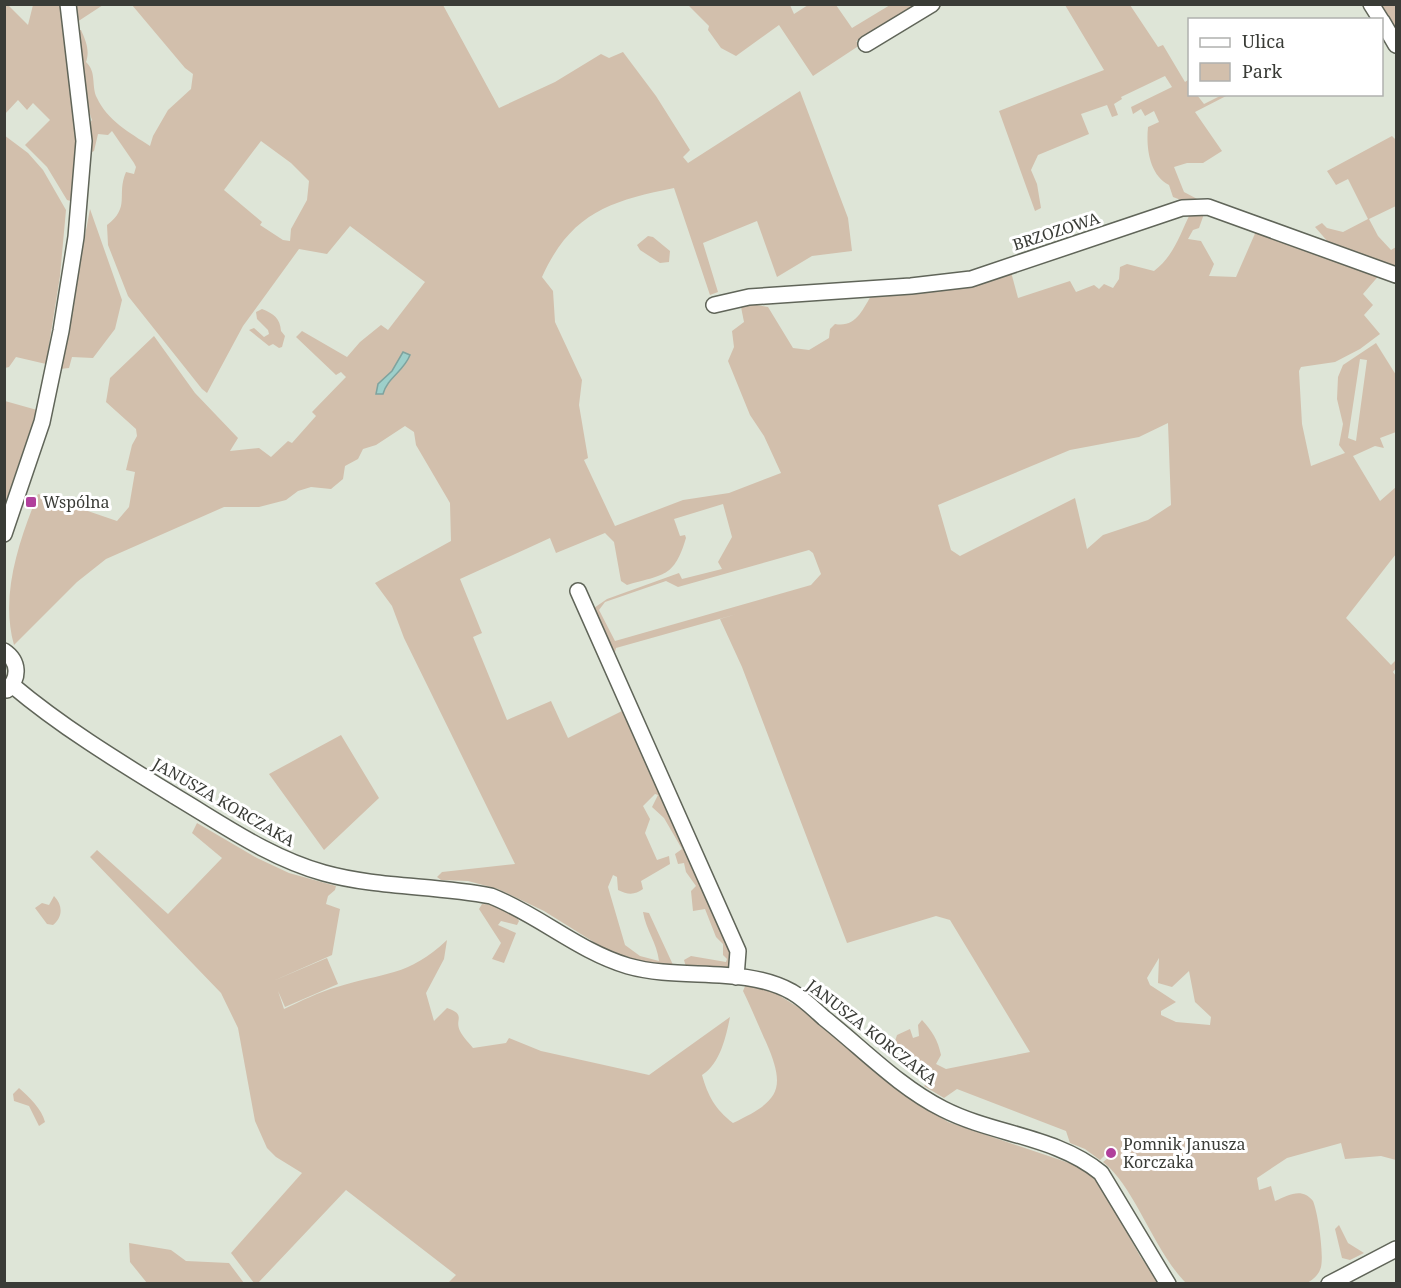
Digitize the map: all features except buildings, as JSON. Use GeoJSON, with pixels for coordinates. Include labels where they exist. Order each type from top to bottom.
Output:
{"type":"FeatureCollection","features":[{"type":"Feature","properties":{"kind":"street"},"geometry":{"type":"LineString","coordinates":[[4,534],[8,513],[42,422],[61,331],[76,237],[84,141],[68,4]]}},
{"type":"Feature","properties":{"kind":"street"},"geometry":{"type":"LineString","coordinates":[[866,44],[932,4]]}},
{"type":"Feature","properties":{"kind":"street"},"geometry":{"type":"LineString","coordinates":[[1371,4],[1380,18]]}},
{"type":"Feature","properties":{"kind":"street"},"geometry":{"type":"LineString","coordinates":[[1383,23],[1396,45]]}},
{"type":"Feature","properties":{"kind":"street","name":"BRZOZOWA"},"geometry":{"type":"LineString","coordinates":[[714,304],[749,297],[876,289],[971,279],[1182,208],[1208,207],[1396,275]]}},
{"type":"Feature","properties":{"kind":"street"},"geometry":{"type":"LineString","coordinates":[[578,591],[738,951],[736,977]]}},
{"type":"Feature","properties":{"kind":"street"},"geometry":{"type":"LineString","coordinates":[[4,651],[16,665],[17,675],[8,688]]}},
{"type":"Feature","properties":{"kind":"street","name":"JANUSZA KORCZAKA"},"geometry":{"type":"LineString","coordinates":[[8,688],[214,820],[282,858],[318,871],[361,881],[465,891],[491,896],[520,909],[592,952],[652,972],[736,977],[778,985],[794,993],[893,1074],[941,1108],[967,1120],[1056,1147],[1088,1162],[1101,1173],[1168,1284]]}},
{"type":"Feature","properties":{"kind":"street"},"geometry":{"type":"LineString","coordinates":[[1329,1284],[1396,1249]]}},
{"type":"Feature","properties":{"kind":"green space"},"geometry":{"type":"Polygon","coordinates":[[[74,4],[103,5],[77,22],[74,4]]]}},
{"type":"Feature","properties":{"kind":"green space"},"geometry":{"type":"Polygon","coordinates":[[[5,5],[8,5],[28,25],[33,5],[63,5],[75,128],[74,202],[67,200],[47,167],[25,145],[50,120],[33,103],[27,110],[18,100],[5,114],[5,5]]]}},
{"type":"Feature","properties":{"kind":"green space"},"geometry":{"type":"Polygon","coordinates":[[[132,5],[443,5],[499,108],[555,82],[601,54],[609,58],[623,52],[656,96],[690,150],[683,157],[688,163],[800,91],[848,218],[852,251],[812,256],[777,277],[757,221],[703,243],[718,292],[710,295],[674,188],[630,198],[595,213],[566,238],[553,255],[542,277],[553,291],[555,322],[582,380],[579,405],[588,458],[584,460],[615,526],[683,500],[729,493],[781,473],[764,436],[750,415],[728,361],[734,347],[732,331],[744,322],[741,307],[746,303],[768,307],[793,348],[809,350],[829,338],[830,329],[835,324],[854,320],[872,294],[1011,272],[1018,298],[1070,281],[1076,292],[1094,285],[1099,289],[1104,284],[1113,288],[1119,279],[1120,267],[1127,264],[1154,271],[1161,265],[1176,244],[1191,212],[1204,214],[1199,228],[1193,230],[1188,239],[1201,241],[1214,264],[1209,276],[1236,277],[1257,229],[1381,273],[1363,294],[1373,305],[1364,315],[1380,334],[1360,349],[1335,362],[1301,367],[1299,371],[1302,424],[1311,466],[1345,453],[1339,445],[1343,424],[1337,399],[1338,377],[1343,365],[1376,343],[1396,375],[1396,432],[1380,438],[1384,448],[1375,446],[1353,456],[1380,501],[1396,487],[1396,554],[1346,618],[1391,665],[1396,660],[1396,668],[1393,672],[1396,676],[1396,1160],[1381,1156],[1345,1159],[1341,1143],[1287,1158],[1257,1178],[1259,1190],[1271,1186],[1275,1201],[1300,1193],[1313,1201],[1319,1224],[1322,1253],[1321,1267],[1311,1281],[1305,1284],[1186,1283],[1164,1254],[1125,1187],[1103,1162],[1114,1153],[1110,1150],[1100,1160],[1085,1149],[1070,1143],[1066,1131],[957,1089],[944,1098],[924,1086],[930,1080],[893,1047],[897,1035],[910,1029],[913,1038],[919,1036],[918,1025],[922,1020],[934,1036],[940,1050],[941,1055],[936,1064],[946,1069],[1030,1052],[950,920],[936,916],[847,943],[742,667],[720,619],[737,614],[616,648],[614,656],[594,608],[607,599],[679,573],[682,579],[722,569],[718,562],[732,537],[723,504],[674,519],[680,536],[685,535],[686,538],[682,551],[672,568],[650,579],[627,585],[621,581],[614,542],[605,533],[556,553],[550,538],[460,579],[482,633],[473,637],[507,720],[551,701],[568,738],[628,708],[735,963],[728,970],[686,967],[684,960],[691,956],[726,962],[727,959],[723,955],[723,944],[716,937],[705,909],[693,911],[691,891],[696,886],[686,872],[684,863],[678,864],[675,854],[682,849],[664,818],[652,807],[658,795],[655,794],[643,806],[650,819],[645,833],[657,860],[669,856],[670,864],[641,881],[643,889],[637,892],[628,893],[618,890],[617,877],[613,875],[608,887],[625,945],[640,956],[659,961],[643,912],[649,913],[674,967],[641,963],[613,954],[544,911],[498,889],[468,881],[441,880],[437,877],[442,872],[515,864],[404,638],[392,606],[375,583],[451,541],[450,503],[416,445],[414,432],[405,426],[376,445],[363,449],[358,459],[345,466],[343,479],[331,489],[311,487],[298,491],[286,500],[259,507],[224,507],[106,559],[77,582],[14,645],[10,626],[10,588],[18,549],[38,494],[117,521],[129,507],[135,472],[126,470],[132,445],[137,436],[136,429],[106,402],[110,378],[154,336],[195,393],[238,438],[230,451],[259,448],[271,457],[288,441],[292,443],[316,416],[312,412],[346,377],[341,372],[336,375],[296,337],[302,331],[347,357],[360,342],[381,325],[388,330],[425,282],[350,226],[327,254],[299,249],[243,326],[207,393],[202,389],[128,296],[108,245],[107,225],[119,212],[123,180],[126,172],[134,174],[136,167],[112,131],[108,135],[98,134],[94,151],[88,154],[88,126],[92,120],[86,103],[78,30],[81,30],[86,42],[88,54],[86,62],[92,70],[95,93],[101,106],[120,125],[150,146],[168,110],[191,89],[193,74],[185,68],[132,5]],[[261,141],[224,190],[262,222],[260,225],[283,240],[290,241],[291,229],[307,200],[309,181],[291,163],[261,141]],[[1360,359],[1348,438],[1356,441],[1367,360],[1360,359]],[[1168,423],[1139,437],[1070,450],[938,505],[951,550],[960,556],[1075,498],[1087,549],[1103,535],[1148,520],[1171,505],[1168,423]],[[809,550],[678,587],[666,581],[605,602],[599,610],[615,641],[811,585],[821,574],[813,553],[809,550]],[[1159,958],[1147,978],[1150,985],[1176,1002],[1161,1011],[1161,1015],[1176,1022],[1210,1025],[1211,1017],[1195,1002],[1189,971],[1172,987],[1158,983],[1159,958]]]}},
{"type":"Feature","properties":{"kind":"green space"},"geometry":{"type":"Polygon","coordinates":[[[688,5],[790,5],[794,14],[808,5],[836,5],[852,28],[890,5],[918,5],[870,38],[856,41],[860,45],[813,76],[779,25],[736,56],[721,48],[708,30],[709,26],[688,5]]]}},
{"type":"Feature","properties":{"kind":"green space"},"geometry":{"type":"Polygon","coordinates":[[[1065,5],[1130,5],[1158,47],[1163,45],[1185,82],[1188,80],[1188,96],[1198,96],[1204,104],[1220,96],[1226,96],[1195,112],[1222,151],[1203,163],[1187,163],[1174,167],[1184,192],[1201,201],[1186,202],[1173,197],[1169,185],[1157,175],[1153,168],[1148,152],[1148,127],[1159,122],[1154,111],[1145,116],[1141,109],[1133,114],[1131,107],[1172,87],[1165,76],[1121,97],[1122,99],[1114,104],[1118,115],[1112,117],[1107,105],[1081,114],[1089,134],[1038,155],[1031,170],[1037,184],[1041,208],[1035,211],[999,111],[1104,70],[1065,5]]]}},
{"type":"Feature","properties":{"kind":"green space"},"geometry":{"type":"Polygon","coordinates":[[[1377,5],[1396,5],[1396,37],[1377,5]]]}},
{"type":"Feature","properties":{"kind":"green space"},"geometry":{"type":"Polygon","coordinates":[[[4,135],[28,153],[43,170],[66,210],[60,276],[46,364],[16,357],[9,367],[5,368],[4,135]]]}},
{"type":"Feature","properties":{"kind":"green space"},"geometry":{"type":"Polygon","coordinates":[[[1392,136],[1396,140],[1396,206],[1369,219],[1378,236],[1391,250],[1396,247],[1396,271],[1329,243],[1315,227],[1322,223],[1327,228],[1343,232],[1368,219],[1348,179],[1336,185],[1327,171],[1392,136]]]}},
{"type":"Feature","properties":{"kind":"green space"},"geometry":{"type":"Polygon","coordinates":[[[90,209],[122,300],[115,329],[93,358],[72,357],[69,368],[60,369],[90,209]]]}},
{"type":"Feature","properties":{"kind":"green space"},"geometry":{"type":"Polygon","coordinates":[[[648,236],[653,237],[670,251],[669,262],[660,263],[640,250],[637,245],[648,236]]]}},
{"type":"Feature","properties":{"kind":"green space"},"geometry":{"type":"Polygon","coordinates":[[[262,309],[278,320],[285,336],[282,347],[279,348],[273,344],[269,346],[249,330],[254,328],[264,337],[269,334],[257,319],[256,312],[262,309]]]}},
{"type":"Feature","properties":{"kind":"green space"},"geometry":{"type":"Polygon","coordinates":[[[4,401],[37,410],[5,504],[4,401]]]}},
{"type":"Feature","properties":{"kind":"green space"},"geometry":{"type":"Polygon","coordinates":[[[341,735],[379,798],[324,850],[269,774],[341,735]]]}},
{"type":"Feature","properties":{"kind":"green space"},"geometry":{"type":"Polygon","coordinates":[[[197,823],[257,858],[289,873],[336,886],[328,896],[326,904],[340,909],[332,955],[273,981],[327,958],[338,984],[285,1007],[278,991],[284,1009],[330,989],[407,967],[420,961],[447,940],[444,959],[426,993],[434,1021],[447,1008],[457,1013],[460,1031],[473,1048],[506,1043],[509,1038],[541,1051],[649,1075],[730,1017],[718,1057],[702,1075],[713,1102],[733,1123],[761,1108],[775,1092],[777,1083],[772,1058],[743,991],[746,984],[772,991],[827,1025],[858,1057],[902,1092],[948,1122],[1081,1167],[1100,1184],[1140,1256],[1159,1283],[448,1283],[456,1275],[346,1190],[258,1283],[254,1283],[231,1253],[302,1173],[276,1157],[267,1148],[255,1121],[238,1028],[221,993],[90,857],[97,850],[168,914],[222,858],[192,833],[197,823]]]}},
{"type":"Feature","properties":{"kind":"green space"},"geometry":{"type":"Polygon","coordinates":[[[54,896],[61,911],[53,925],[47,924],[35,908],[42,903],[49,905],[54,896]]]}},
{"type":"Feature","properties":{"kind":"green space"},"geometry":{"type":"Polygon","coordinates":[[[482,904],[503,909],[513,914],[519,921],[517,925],[501,921],[498,925],[516,933],[504,963],[492,959],[501,943],[479,909],[482,904]]]}},
{"type":"Feature","properties":{"kind":"green space"},"geometry":{"type":"Polygon","coordinates":[[[19,1088],[41,1112],[45,1122],[39,1126],[29,1106],[14,1101],[13,1094],[19,1088]]]}},
{"type":"Feature","properties":{"kind":"green space"},"geometry":{"type":"Polygon","coordinates":[[[1339,1225],[1348,1243],[1364,1253],[1350,1260],[1342,1258],[1335,1229],[1339,1225]]]}},
{"type":"Feature","properties":{"kind":"green space"},"geometry":{"type":"Polygon","coordinates":[[[129,1243],[171,1250],[186,1261],[229,1263],[244,1283],[147,1283],[130,1262],[129,1243]]]}},
{"type":"Feature","properties":{"kind":"water"},"geometry":{"type":"Polygon","coordinates":[[[403,352],[410,355],[404,366],[388,383],[383,394],[376,394],[378,384],[392,371],[403,352]]]}},
{"type":"Feature","properties":{"kind":"place","name":"Wspólna"},"geometry":{"type":"Point","coordinates":[31,502]}},
{"type":"Feature","properties":{"kind":"place","name":"Pomnik Janusza Korczaka"},"geometry":{"type":"Point","coordinates":[1111,1153]}}]}
